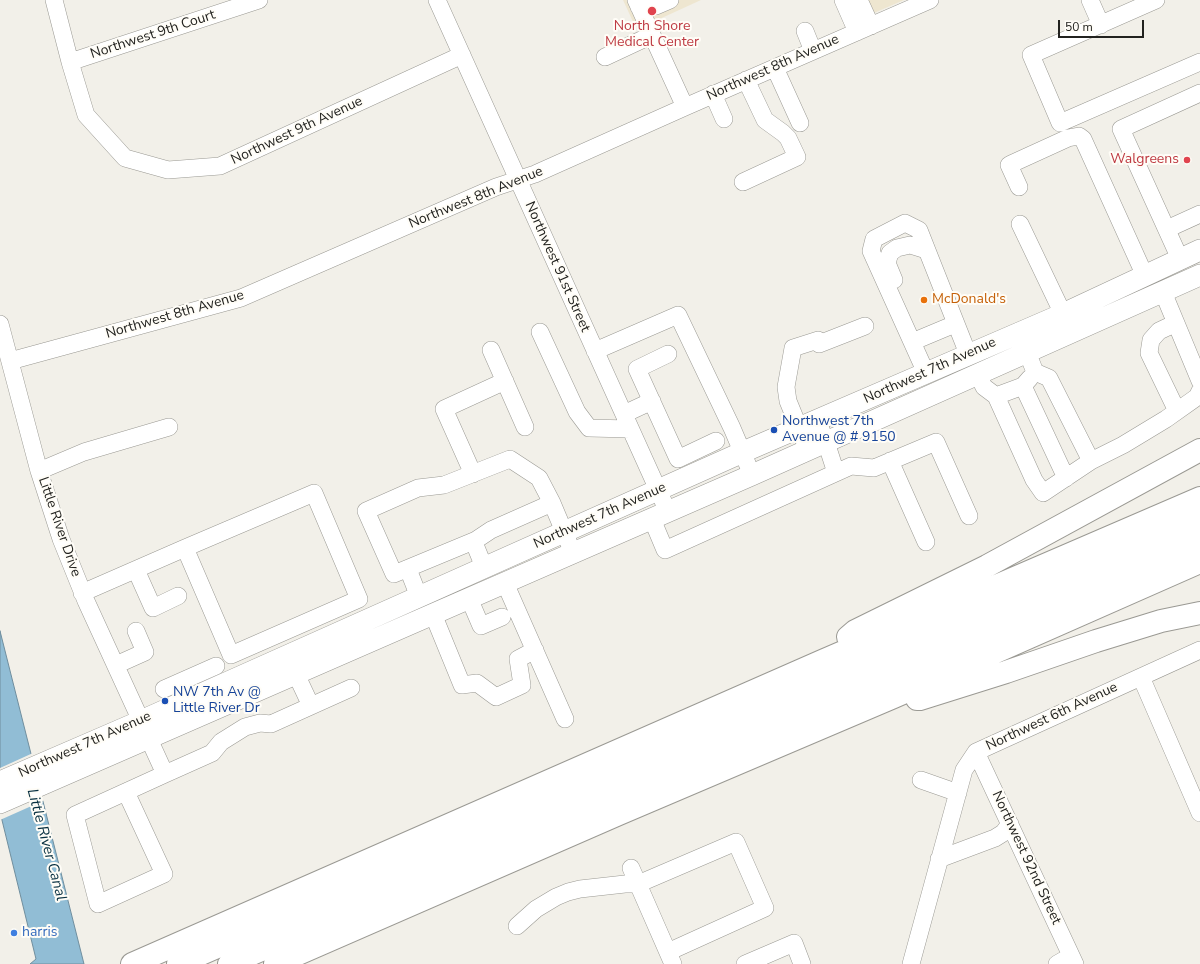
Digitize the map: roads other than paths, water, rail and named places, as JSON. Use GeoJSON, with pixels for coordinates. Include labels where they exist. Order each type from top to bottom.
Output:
{"type":"FeatureCollection","features":[{"type":"Feature","properties":{"kind":"highway"},"geometry":{"type":"LineString","coordinates":[[822,661],[855,631],[987,566],[1200,450]]}},
{"type":"Feature","properties":{"kind":"highway"},"geometry":{"type":"LineString","coordinates":[[132,964],[822,661],[1200,498]]}},
{"type":"Feature","properties":{"kind":"highway"},"geometry":{"type":"LineString","coordinates":[[178,964],[1200,518]]}},
{"type":"Feature","properties":{"kind":"highway"},"geometry":{"type":"LineString","coordinates":[[230,964],[1200,540]]}},
{"type":"Feature","properties":{"kind":"highway"},"geometry":{"type":"LineString","coordinates":[[275,964],[619,814],[894,697],[1200,562]]}},
{"type":"Feature","properties":{"kind":"highway"},"geometry":{"type":"LineString","coordinates":[[894,697],[920,699],[1161,621],[1200,613]]}},
{"type":"Feature","properties":{"kind":"main road","name":"Northwest 7th Avenue"},"geometry":{"type":"LineString","coordinates":[[145,730],[208,676],[319,640],[419,597],[743,452],[1063,314],[1200,250]]}},
{"type":"Feature","properties":{"kind":"main road","name":"Northwest 7th Avenue"},"geometry":{"type":"LineString","coordinates":[[0,803],[40,775],[145,730],[296,674],[752,475],[1200,275]]}},
{"type":"Feature","properties":{"kind":"main road"},"geometry":{"type":"LineString","coordinates":[[1027,352],[1034,333],[1097,305],[1107,293]]}},
{"type":"Feature","properties":{"kind":"main road"},"geometry":{"type":"LineString","coordinates":[[915,403],[924,386],[959,371],[968,354]]}},
{"type":"Feature","properties":{"kind":"main road","name":"Northwest 7th Avenue"},"geometry":{"type":"LineString","coordinates":[[0,782],[40,775]]}},
{"type":"Feature","properties":{"kind":"street"},"geometry":{"type":"LineString","coordinates":[[54,0],[70,62]]}},
{"type":"Feature","properties":{"kind":"street","name":"Northwest 9th Court"},"geometry":{"type":"LineString","coordinates":[[70,62],[259,0]]}},
{"type":"Feature","properties":{"kind":"street","name":"Northwest 91st Street"},"geometry":{"type":"LineString","coordinates":[[437,0],[658,490],[665,550],[836,473]]}},
{"type":"Feature","properties":{"kind":"street"},"geometry":{"type":"LineString","coordinates":[[638,3],[656,6],[670,0]]}},
{"type":"Feature","properties":{"kind":"street"},"geometry":{"type":"LineString","coordinates":[[843,0],[864,29]]}},
{"type":"Feature","properties":{"kind":"street"},"geometry":{"type":"LineString","coordinates":[[859,0],[864,29]]}},
{"type":"Feature","properties":{"kind":"street","name":"Northwest 8th Avenue"},"geometry":{"type":"LineString","coordinates":[[10,361],[241,298],[496,187],[535,174],[713,94],[930,0]]}},
{"type":"Feature","properties":{"kind":"street"},"geometry":{"type":"LineString","coordinates":[[1090,0],[1101,25]]}},
{"type":"Feature","properties":{"kind":"street"},"geometry":{"type":"LineString","coordinates":[[1156,0],[1031,55],[1060,123],[1200,62]]}},
{"type":"Feature","properties":{"kind":"street"},"geometry":{"type":"LineString","coordinates":[[638,3],[685,107]]}},
{"type":"Feature","properties":{"kind":"street"},"geometry":{"type":"LineString","coordinates":[[805,31],[813,51]]}},
{"type":"Feature","properties":{"kind":"street"},"geometry":{"type":"LineString","coordinates":[[605,56],[652,35]]}},
{"type":"Feature","properties":{"kind":"street","name":"Northwest 9th Avenue"},"geometry":{"type":"LineString","coordinates":[[70,62],[86,115],[126,158],[168,170],[220,166],[462,56]]}},
{"type":"Feature","properties":{"kind":"street"},"geometry":{"type":"LineString","coordinates":[[775,68],[800,123]]}},
{"type":"Feature","properties":{"kind":"street"},"geometry":{"type":"LineString","coordinates":[[743,182],[797,157],[788,138],[783,132],[765,120],[746,80]]}},
{"type":"Feature","properties":{"kind":"street"},"geometry":{"type":"LineString","coordinates":[[1180,259],[1121,129],[1200,93]]}},
{"type":"Feature","properties":{"kind":"street"},"geometry":{"type":"LineString","coordinates":[[713,94],[724,119]]}},
{"type":"Feature","properties":{"kind":"street"},"geometry":{"type":"LineString","coordinates":[[1019,187],[1009,165],[1068,138],[1079,136],[1083,139],[1145,276]]}},
{"type":"Feature","properties":{"kind":"street"},"geometry":{"type":"LineString","coordinates":[[1167,229],[1200,214]]}},
{"type":"Feature","properties":{"kind":"street"},"geometry":{"type":"LineString","coordinates":[[926,373],[871,251],[874,239],[905,223],[918,230],[922,248],[968,354]]}},
{"type":"Feature","properties":{"kind":"street"},"geometry":{"type":"LineString","coordinates":[[1020,224],[1063,314]]}},
{"type":"Feature","properties":{"kind":"street"},"geometry":{"type":"LineString","coordinates":[[909,336],[909,313],[887,263],[890,254],[897,248],[910,245],[922,248]]}},
{"type":"Feature","properties":{"kind":"street"},"geometry":{"type":"LineString","coordinates":[[978,375],[984,387],[996,396],[1034,480],[1043,493],[1090,461],[1123,446],[1197,397],[1200,381],[1163,292]]}},
{"type":"Feature","properties":{"kind":"street"},"geometry":{"type":"LineString","coordinates":[[595,351],[678,315],[743,452],[752,475]]}},
{"type":"Feature","properties":{"kind":"street"},"geometry":{"type":"LineString","coordinates":[[1176,323],[1159,331],[1151,340],[1149,353],[1177,411]]}},
{"type":"Feature","properties":{"kind":"street","name":"Little River Drive"},"geometry":{"type":"LineString","coordinates":[[0,324],[39,470],[61,539],[82,593],[165,774]]}},
{"type":"Feature","properties":{"kind":"street"},"geometry":{"type":"LineString","coordinates":[[909,336],[955,324]]}},
{"type":"Feature","properties":{"kind":"street"},"geometry":{"type":"LineString","coordinates":[[865,326],[820,344],[818,340],[793,348],[786,387],[788,401],[808,424],[817,446],[836,473],[851,466],[874,468],[936,442],[969,516]]}},
{"type":"Feature","properties":{"kind":"street"},"geometry":{"type":"LineString","coordinates":[[540,332],[577,412],[589,428],[627,421],[652,401]]}},
{"type":"Feature","properties":{"kind":"street"},"geometry":{"type":"LineString","coordinates":[[491,350],[525,427]]}},
{"type":"Feature","properties":{"kind":"street"},"geometry":{"type":"LineString","coordinates":[[1027,352],[1035,372],[1049,378],[1090,461]]}},
{"type":"Feature","properties":{"kind":"street"},"geometry":{"type":"LineString","coordinates":[[668,354],[637,369],[678,459],[710,444],[712,466]]}},
{"type":"Feature","properties":{"kind":"street"},"geometry":{"type":"LineString","coordinates":[[996,396],[1023,386],[1035,372]]}},
{"type":"Feature","properties":{"kind":"street"},"geometry":{"type":"LineString","coordinates":[[473,474],[444,409],[505,381]]}},
{"type":"Feature","properties":{"kind":"street"},"geometry":{"type":"LineString","coordinates":[[1023,386],[1066,478]]}},
{"type":"Feature","properties":{"kind":"street"},"geometry":{"type":"LineString","coordinates":[[39,470],[84,452],[169,427]]}},
{"type":"Feature","properties":{"kind":"street"},"geometry":{"type":"LineString","coordinates":[[419,597],[401,571],[366,511],[418,488],[444,485],[510,459],[539,478],[552,503],[573,553]]}},
{"type":"Feature","properties":{"kind":"street"},"geometry":{"type":"LineString","coordinates":[[890,461],[926,542]]}},
{"type":"Feature","properties":{"kind":"street"},"geometry":{"type":"LineString","coordinates":[[82,593],[184,548],[314,493],[359,598],[231,655],[184,548]]}},
{"type":"Feature","properties":{"kind":"street"},"geometry":{"type":"LineString","coordinates":[[401,571],[476,540],[491,530],[552,503]]}},
{"type":"Feature","properties":{"kind":"street"},"geometry":{"type":"LineString","coordinates":[[476,540],[475,545],[484,567]]}},
{"type":"Feature","properties":{"kind":"street"},"geometry":{"type":"LineString","coordinates":[[136,570],[153,608],[178,596]]}},
{"type":"Feature","properties":{"kind":"street"},"geometry":{"type":"LineString","coordinates":[[505,583],[565,719]]}},
{"type":"Feature","properties":{"kind":"street"},"geometry":{"type":"LineString","coordinates":[[470,598],[481,626],[502,617]]}},
{"type":"Feature","properties":{"kind":"street"},"geometry":{"type":"LineString","coordinates":[[433,614],[462,685],[477,683],[496,697],[522,685],[518,659],[535,650]]}},
{"type":"Feature","properties":{"kind":"street"},"geometry":{"type":"LineString","coordinates":[[311,620],[319,640]]}},
{"type":"Feature","properties":{"kind":"street"},"geometry":{"type":"LineString","coordinates":[[116,665],[145,652],[136,631]]}},
{"type":"Feature","properties":{"kind":"street","name":"Northwest 6th Avenue"},"geometry":{"type":"LineString","coordinates":[[911,964],[964,770],[976,752],[1200,650]]}},
{"type":"Feature","properties":{"kind":"street"},"geometry":{"type":"LineString","coordinates":[[296,674],[311,706]]}},
{"type":"Feature","properties":{"kind":"street"},"geometry":{"type":"LineString","coordinates":[[164,689],[208,676]]}},
{"type":"Feature","properties":{"kind":"street"},"geometry":{"type":"LineString","coordinates":[[1141,677],[1200,813]]}},
{"type":"Feature","properties":{"kind":"street"},"geometry":{"type":"LineString","coordinates":[[126,792],[164,874],[98,904],[75,815],[212,753],[221,742],[245,727],[260,723],[271,724],[351,688]]}},
{"type":"Feature","properties":{"kind":"street","name":"Northwest 92nd Street"},"geometry":{"type":"LineString","coordinates":[[976,752],[1010,824],[1068,962]]}},
{"type":"Feature","properties":{"kind":"street"},"geometry":{"type":"LineString","coordinates":[[921,780],[958,793]]}},
{"type":"Feature","properties":{"kind":"street"},"geometry":{"type":"LineString","coordinates":[[939,860],[995,838],[1003,833],[1010,824]]}},
{"type":"Feature","properties":{"kind":"street"},"geometry":{"type":"LineString","coordinates":[[517,926],[536,909],[556,897],[568,892],[588,888],[638,884],[736,842],[765,908],[671,958],[638,884],[631,868]]}},
{"type":"Feature","properties":{"kind":"street"},"geometry":{"type":"LineString","coordinates":[[745,964],[794,943],[802,964]]}},
{"type":"Feature","properties":{"kind":"water","name":"Little River Canal"},"geometry":{"type":"Polygon","coordinates":[[[0,631],[84,964],[30,964],[36,959],[0,812],[0,631]]]}},
{"type":"Feature","properties":{"kind":"place","name":"North Shore Medical Center"},"geometry":{"type":"Point","coordinates":[652,11]}},
{"type":"Feature","properties":{"kind":"place","name":"Walgreens"},"geometry":{"type":"Point","coordinates":[1187,160]}},
{"type":"Feature","properties":{"kind":"place","name":"McDonald's"},"geometry":{"type":"Point","coordinates":[924,300]}},
{"type":"Feature","properties":{"kind":"place","name":"Northwest 7th Avenue @ # 9150"},"geometry":{"type":"Point","coordinates":[774,430]}},
{"type":"Feature","properties":{"kind":"place","name":"NW 7th Av @ Little River Dr"},"geometry":{"type":"Point","coordinates":[165,701]}},
{"type":"Feature","properties":{"kind":"place","name":"harris"},"geometry":{"type":"Point","coordinates":[14,933]}}]}
